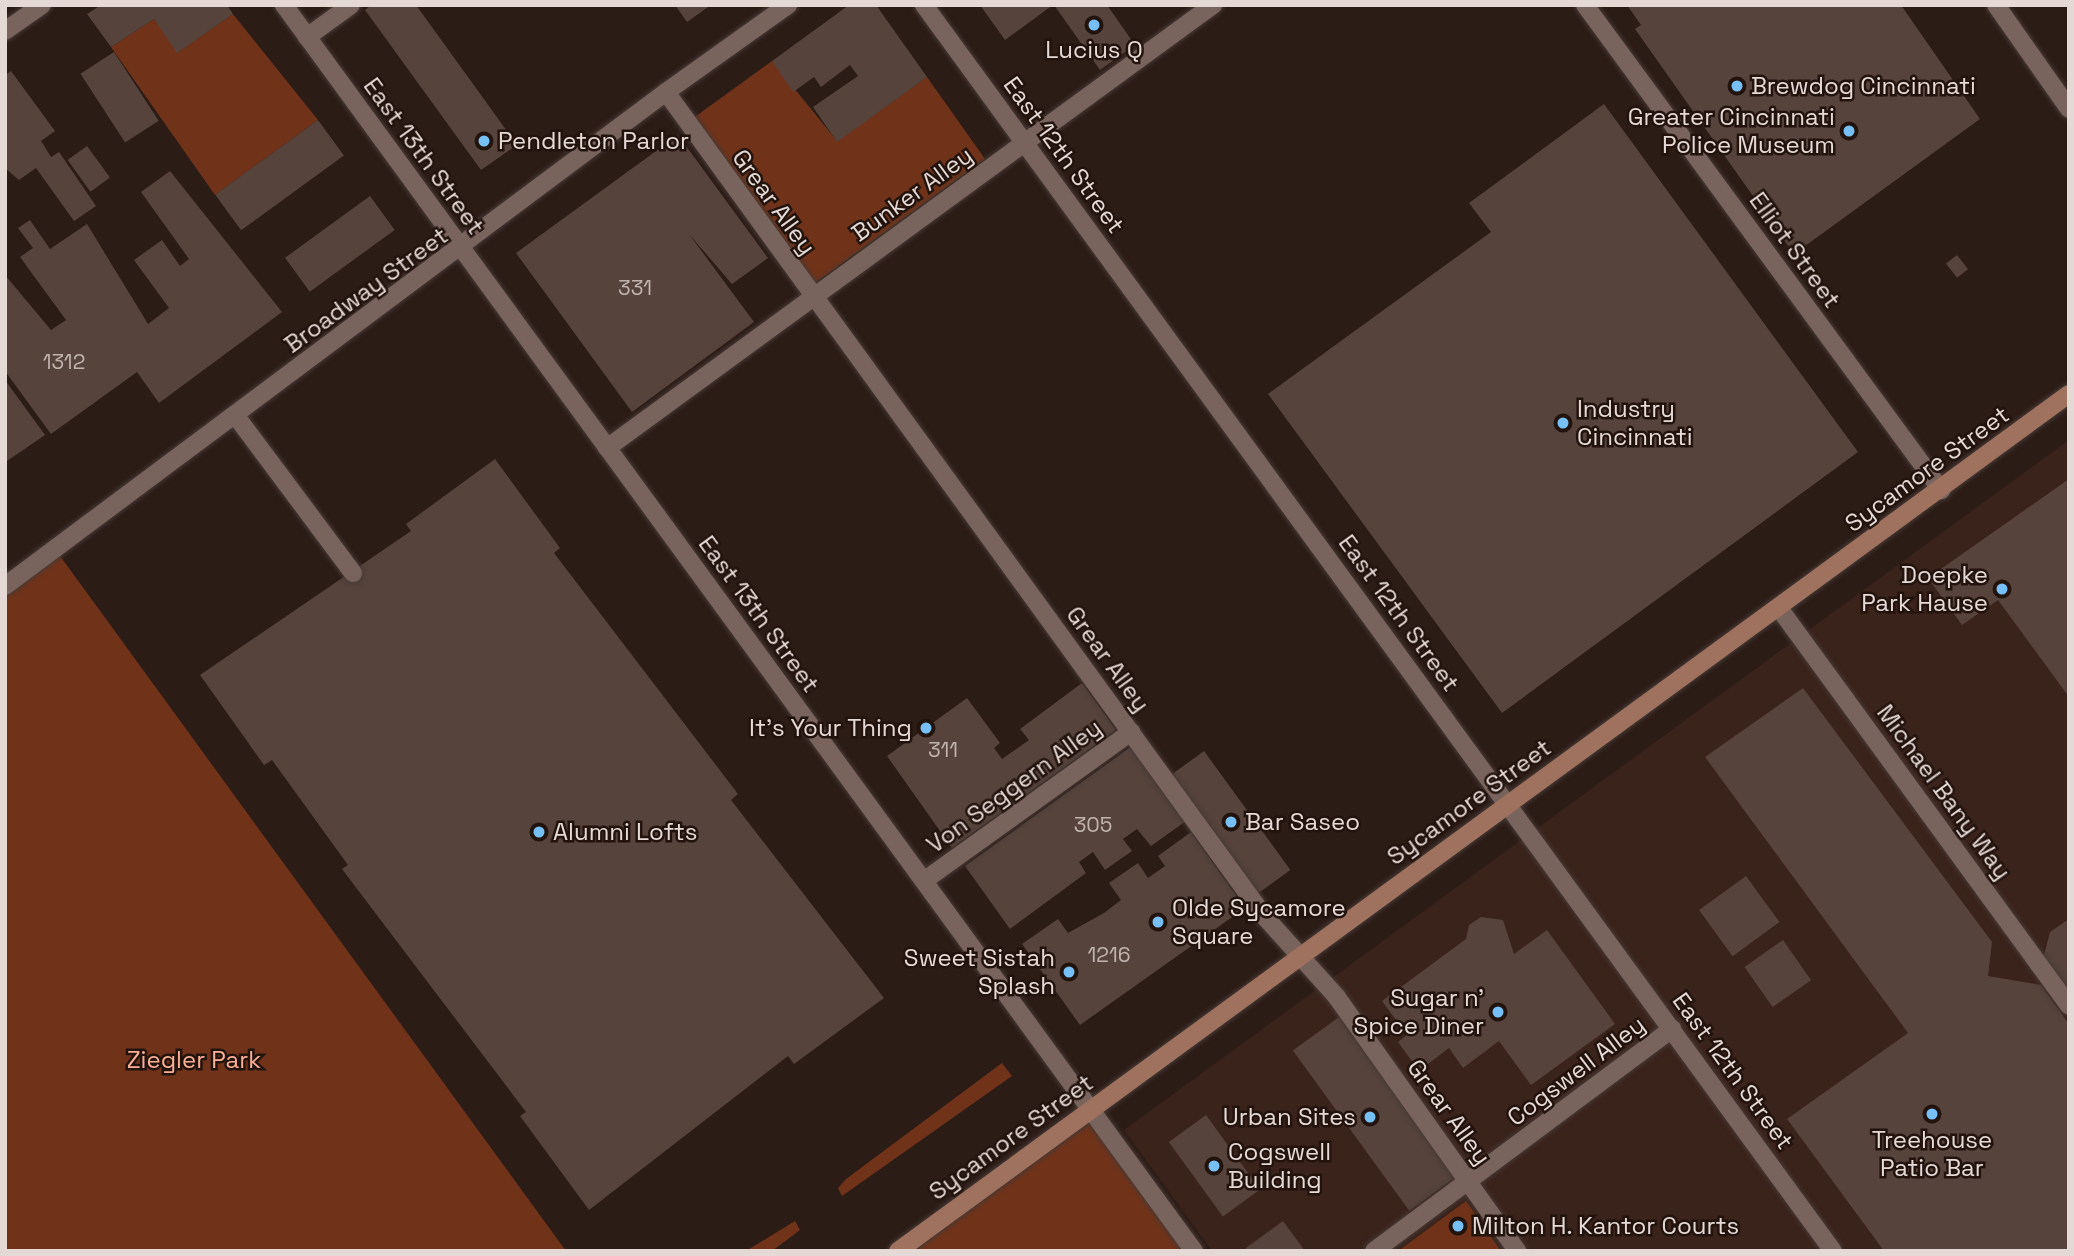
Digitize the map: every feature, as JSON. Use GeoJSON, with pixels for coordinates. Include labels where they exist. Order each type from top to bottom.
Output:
{"type":"FeatureCollection","features":[{"type":"Feature","properties":{"kind":"main road","name":"Sycamore Street"},"geometry":{"type":"LineString","coordinates":[[898,1251],[2069,394]]}},
{"type":"Feature","properties":{"kind":"street"},"geometry":{"type":"LineString","coordinates":[[5,31],[42,5]]}},
{"type":"Feature","properties":{"kind":"street","name":"East 13th Street"},"geometry":{"type":"LineString","coordinates":[[284,5],[1194,1251]]}},
{"type":"Feature","properties":{"kind":"street"},"geometry":{"type":"LineString","coordinates":[[307,37],[351,5]]}},
{"type":"Feature","properties":{"kind":"street","name":"Broadway Street"},"geometry":{"type":"LineString","coordinates":[[5,586],[461,250],[666,92],[788,5]]}},
{"type":"Feature","properties":{"kind":"street","name":"East 12th Street"},"geometry":{"type":"LineString","coordinates":[[924,5],[1833,1251]]}},
{"type":"Feature","properties":{"kind":"street","name":"Elliot Street"},"geometry":{"type":"LineString","coordinates":[[1585,5],[1941,490]]}},
{"type":"Feature","properties":{"kind":"street"},"geometry":{"type":"LineString","coordinates":[[1996,5],[2069,109]]}},
{"type":"Feature","properties":{"kind":"street","name":"Bunker Alley"},"geometry":{"type":"LineString","coordinates":[[607,448],[1211,6]]}},
{"type":"Feature","properties":{"kind":"street","name":"Grear Alley"},"geometry":{"type":"LineString","coordinates":[[666,92],[812,297],[1297,958],[1336,996],[1517,1251]]}},
{"type":"Feature","properties":{"kind":"street"},"geometry":{"type":"LineString","coordinates":[[236,416],[353,573]]}},
{"type":"Feature","properties":{"kind":"street","name":"Michael Bany Way"},"geometry":{"type":"LineString","coordinates":[[1779,608],[2069,1005]]}},
{"type":"Feature","properties":{"kind":"street","name":"Von Seggern Alley"},"geometry":{"type":"LineString","coordinates":[[925,880],[1132,732]]}},
{"type":"Feature","properties":{"kind":"street","name":"Cogswell Alley"},"geometry":{"type":"LineString","coordinates":[[1374,1251],[1469,1183],[1672,1029]]}},
{"type":"Feature","properties":{"kind":"shaded area"},"geometry":{"type":"Polygon","coordinates":[[[2069,440],[2069,1251],[1501,1251],[1465,1202],[1398,1251],[1212,1251],[1124,1130],[2069,440]]]}},
{"type":"Feature","properties":{"kind":"green space"},"geometry":{"type":"Polygon","coordinates":[[[233,14],[318,120],[215,195],[111,47],[154,19],[178,52],[233,14]]]}},
{"type":"Feature","properties":{"kind":"green space"},"geometry":{"type":"Polygon","coordinates":[[[772,61],[837,141],[927,77],[985,159],[811,286],[692,119],[772,61]]]}},
{"type":"Feature","properties":{"kind":"green space","name":"Ziegler Park"},"geometry":{"type":"Polygon","coordinates":[[[55,549],[566,1251],[5,1251],[5,586],[55,549]]]}},
{"type":"Feature","properties":{"kind":"green space"},"geometry":{"type":"Polygon","coordinates":[[[1002,1063],[1012,1076],[842,1196],[838,1188],[846,1179],[1002,1063]]]}},
{"type":"Feature","properties":{"kind":"green space"},"geometry":{"type":"Polygon","coordinates":[[[1091,1108],[1194,1251],[898,1251],[1091,1108]]]}},
{"type":"Feature","properties":{"kind":"green space","name":"Milton H. Kantor Courts"},"geometry":{"type":"Polygon","coordinates":[[[1466,1201],[1501,1251],[1398,1251],[1466,1201]]]}},
{"type":"Feature","properties":{"kind":"green space"},"geometry":{"type":"Polygon","coordinates":[[[795,1221],[800,1230],[772,1251],[746,1251],[795,1221]]]}},
{"type":"Feature","properties":{"kind":"building"},"geometry":{"type":"Polygon","coordinates":[[[101,5],[227,5],[233,14],[177,53],[154,19],[111,47],[87,14],[101,5]]]}},
{"type":"Feature","properties":{"kind":"building"},"geometry":{"type":"Polygon","coordinates":[[[371,5],[416,5],[517,145],[481,170],[365,10],[371,5]]]}},
{"type":"Feature","properties":{"kind":"building"},"geometry":{"type":"Polygon","coordinates":[[[675,5],[711,5],[687,22],[675,5]]]}},
{"type":"Feature","properties":{"kind":"building"},"geometry":{"type":"Polygon","coordinates":[[[849,5],[876,5],[927,77],[837,142],[813,107],[858,76],[850,65],[821,87],[814,77],[793,92],[772,61],[849,5]]]}},
{"type":"Feature","properties":{"kind":"building","name":"Lucius Q"},"geometry":{"type":"Polygon","coordinates":[[[980,5],[1053,5],[1005,40],[980,5]]]}},
{"type":"Feature","properties":{"kind":"building","name":"Lucius Q"},"geometry":{"type":"Polygon","coordinates":[[[1054,5],[1107,5],[1135,45],[1100,70],[1054,5]]]}},
{"type":"Feature","properties":{"kind":"building","name":"Greater Cincinnati Police Museum"},"geometry":{"type":"Polygon","coordinates":[[[1627,5],[1901,5],[1980,119],[1794,254],[1635,29],[1641,25],[1627,5]]]}},
{"type":"Feature","properties":{"kind":"building"},"geometry":{"type":"Polygon","coordinates":[[[114,52],[159,121],[125,143],[80,74],[114,52]]]}},
{"type":"Feature","properties":{"kind":"building"},"geometry":{"type":"Polygon","coordinates":[[[11,71],[55,131],[41,141],[51,157],[59,152],[96,206],[74,221],[36,168],[19,180],[5,168],[5,75],[11,71]]]}},
{"type":"Feature","properties":{"kind":"building","name":"Industry Cincinnati"},"geometry":{"type":"Polygon","coordinates":[[[1604,104],[1858,452],[1502,713],[1268,394],[1491,232],[1469,203],[1604,104]]]}},
{"type":"Feature","properties":{"kind":"building"},"geometry":{"type":"Polygon","coordinates":[[[318,120],[344,156],[241,230],[215,195],[318,120]]]}},
{"type":"Feature","properties":{"kind":"building"},"geometry":{"type":"Polygon","coordinates":[[[678,135],[768,258],[732,284],[689,234],[754,322],[632,412],[516,253],[678,135]]]}},
{"type":"Feature","properties":{"kind":"building"},"geometry":{"type":"Polygon","coordinates":[[[87,146],[110,178],[91,192],[68,160],[87,146]]]}},
{"type":"Feature","properties":{"kind":"building"},"geometry":{"type":"Polygon","coordinates":[[[170,171],[282,312],[159,403],[137,372],[51,434],[5,371],[5,275],[51,330],[66,320],[20,257],[33,248],[18,228],[30,220],[50,249],[87,224],[148,324],[169,308],[134,260],[162,240],[180,266],[189,259],[141,192],[170,171]]]}},
{"type":"Feature","properties":{"kind":"building"},"geometry":{"type":"Polygon","coordinates":[[[370,196],[395,230],[310,292],[285,258],[370,196]]]}},
{"type":"Feature","properties":{"kind":"building"},"geometry":{"type":"Polygon","coordinates":[[[1957,255],[1968,269],[1957,278],[1946,264],[1957,255]]]}},
{"type":"Feature","properties":{"kind":"building"},"geometry":{"type":"Polygon","coordinates":[[[5,380],[45,435],[7,461],[5,459],[5,380]]]}},
{"type":"Feature","properties":{"kind":"building","name":"Alumni Lofts"},"geometry":{"type":"Polygon","coordinates":[[[495,459],[560,548],[554,553],[738,794],[731,800],[884,998],[794,1064],[788,1056],[589,1210],[520,1116],[526,1112],[342,869],[348,865],[272,760],[264,765],[200,675],[411,531],[406,524],[495,459]]]}},
{"type":"Feature","properties":{"kind":"building","name":"Doepke Park Hause"},"geometry":{"type":"Polygon","coordinates":[[[2069,479],[2069,697],[1998,600],[1962,625],[1928,578],[2069,479]]]}},
{"type":"Feature","properties":{"kind":"building"},"geometry":{"type":"Polygon","coordinates":[[[1082,683],[1116,730],[952,848],[887,756],[967,698],[1000,743],[994,748],[1002,759],[1029,740],[1020,729],[1082,683]]]}},
{"type":"Feature","properties":{"kind":"building"},"geometry":{"type":"Polygon","coordinates":[[[1803,688],[1992,942],[1988,976],[2041,985],[2069,1024],[2069,1251],[1884,1251],[1787,1119],[1908,1033],[1705,757],[1803,688]]]}},
{"type":"Feature","properties":{"kind":"building"},"geometry":{"type":"Polygon","coordinates":[[[1132,746],[1186,821],[1151,846],[1137,829],[1123,839],[1132,851],[1105,870],[1093,852],[1079,862],[1086,873],[1010,929],[965,866],[1132,746]]]}},
{"type":"Feature","properties":{"kind":"building","name":"Bar Saseo"},"geometry":{"type":"Polygon","coordinates":[[[1204,751],[1290,870],[1257,894],[1171,775],[1204,751]]]}},
{"type":"Feature","properties":{"kind":"building"},"geometry":{"type":"Polygon","coordinates":[[[1191,832],[1245,908],[1080,1025],[1022,944],[1058,919],[1068,933],[1104,913],[1121,900],[1109,883],[1138,863],[1148,878],[1165,866],[1158,856],[1191,832]]]}},
{"type":"Feature","properties":{"kind":"building"},"geometry":{"type":"Polygon","coordinates":[[[1746,876],[1780,922],[1733,956],[1699,910],[1746,876]]]}},
{"type":"Feature","properties":{"kind":"building","name":"Sugar n' Spice Diner"},"geometry":{"type":"Polygon","coordinates":[[[1481,917],[1503,920],[1514,954],[1547,930],[1615,1024],[1531,1085],[1499,1041],[1463,1068],[1449,1048],[1419,1071],[1398,1042],[1407,1035],[1382,1001],[1466,939],[1469,925],[1481,917]]]}},
{"type":"Feature","properties":{"kind":"building"},"geometry":{"type":"Polygon","coordinates":[[[2069,919],[2069,995],[2043,959],[2050,932],[2069,919]]]}},
{"type":"Feature","properties":{"kind":"building"},"geometry":{"type":"Polygon","coordinates":[[[1783,940],[1811,980],[1773,1007],[1744,967],[1783,940]]]}},
{"type":"Feature","properties":{"kind":"building"},"geometry":{"type":"Polygon","coordinates":[[[1339,1017],[1455,1177],[1409,1211],[1293,1051],[1339,1017]]]}},
{"type":"Feature","properties":{"kind":"building","name":"Cogswell Building"},"geometry":{"type":"Polygon","coordinates":[[[1206,1115],[1260,1189],[1223,1216],[1169,1142],[1206,1115]]]}},
{"type":"Feature","properties":{"kind":"building"},"geometry":{"type":"Polygon","coordinates":[[[1283,1221],[1305,1251],[1248,1251],[1246,1248],[1283,1221]]]}},
{"type":"Feature","properties":{"kind":"place","name":"Lucius Q"},"geometry":{"type":"Point","coordinates":[1094,25]}},
{"type":"Feature","properties":{"kind":"place","name":"Brewdog Cincinnati"},"geometry":{"type":"Point","coordinates":[1737,86]}},
{"type":"Feature","properties":{"kind":"place","name":"Greater Cincinnati Police Museum"},"geometry":{"type":"Point","coordinates":[1849,131]}},
{"type":"Feature","properties":{"kind":"place","name":"Pendleton Parlor"},"geometry":{"type":"Point","coordinates":[484,141]}},
{"type":"Feature","properties":{"kind":"place","name":"Industry Cincinnati"},"geometry":{"type":"Point","coordinates":[1563,423]}},
{"type":"Feature","properties":{"kind":"place","name":"Doepke Park Hause"},"geometry":{"type":"Point","coordinates":[2002,589]}},
{"type":"Feature","properties":{"kind":"place","name":"It's Your Thing"},"geometry":{"type":"Point","coordinates":[926,728]}},
{"type":"Feature","properties":{"kind":"place","name":"Bar Saseo"},"geometry":{"type":"Point","coordinates":[1231,822]}},
{"type":"Feature","properties":{"kind":"place","name":"Alumni Lofts"},"geometry":{"type":"Point","coordinates":[539,832]}},
{"type":"Feature","properties":{"kind":"place","name":"Olde Sycamore Square"},"geometry":{"type":"Point","coordinates":[1158,922]}},
{"type":"Feature","properties":{"kind":"place","name":"Sweet Sistah Splash"},"geometry":{"type":"Point","coordinates":[1069,972]}},
{"type":"Feature","properties":{"kind":"place","name":"Sugar n' Spice Diner"},"geometry":{"type":"Point","coordinates":[1498,1012]}},
{"type":"Feature","properties":{"kind":"place","name":"Treehouse Patio Bar"},"geometry":{"type":"Point","coordinates":[1932,1114]}},
{"type":"Feature","properties":{"kind":"place","name":"Urban Sites"},"geometry":{"type":"Point","coordinates":[1370,1117]}},
{"type":"Feature","properties":{"kind":"place","name":"Cogswell Building"},"geometry":{"type":"Point","coordinates":[1214,1166]}},
{"type":"Feature","properties":{"kind":"place","name":"Milton H. Kantor Courts"},"geometry":{"type":"Point","coordinates":[1458,1226]}}]}
